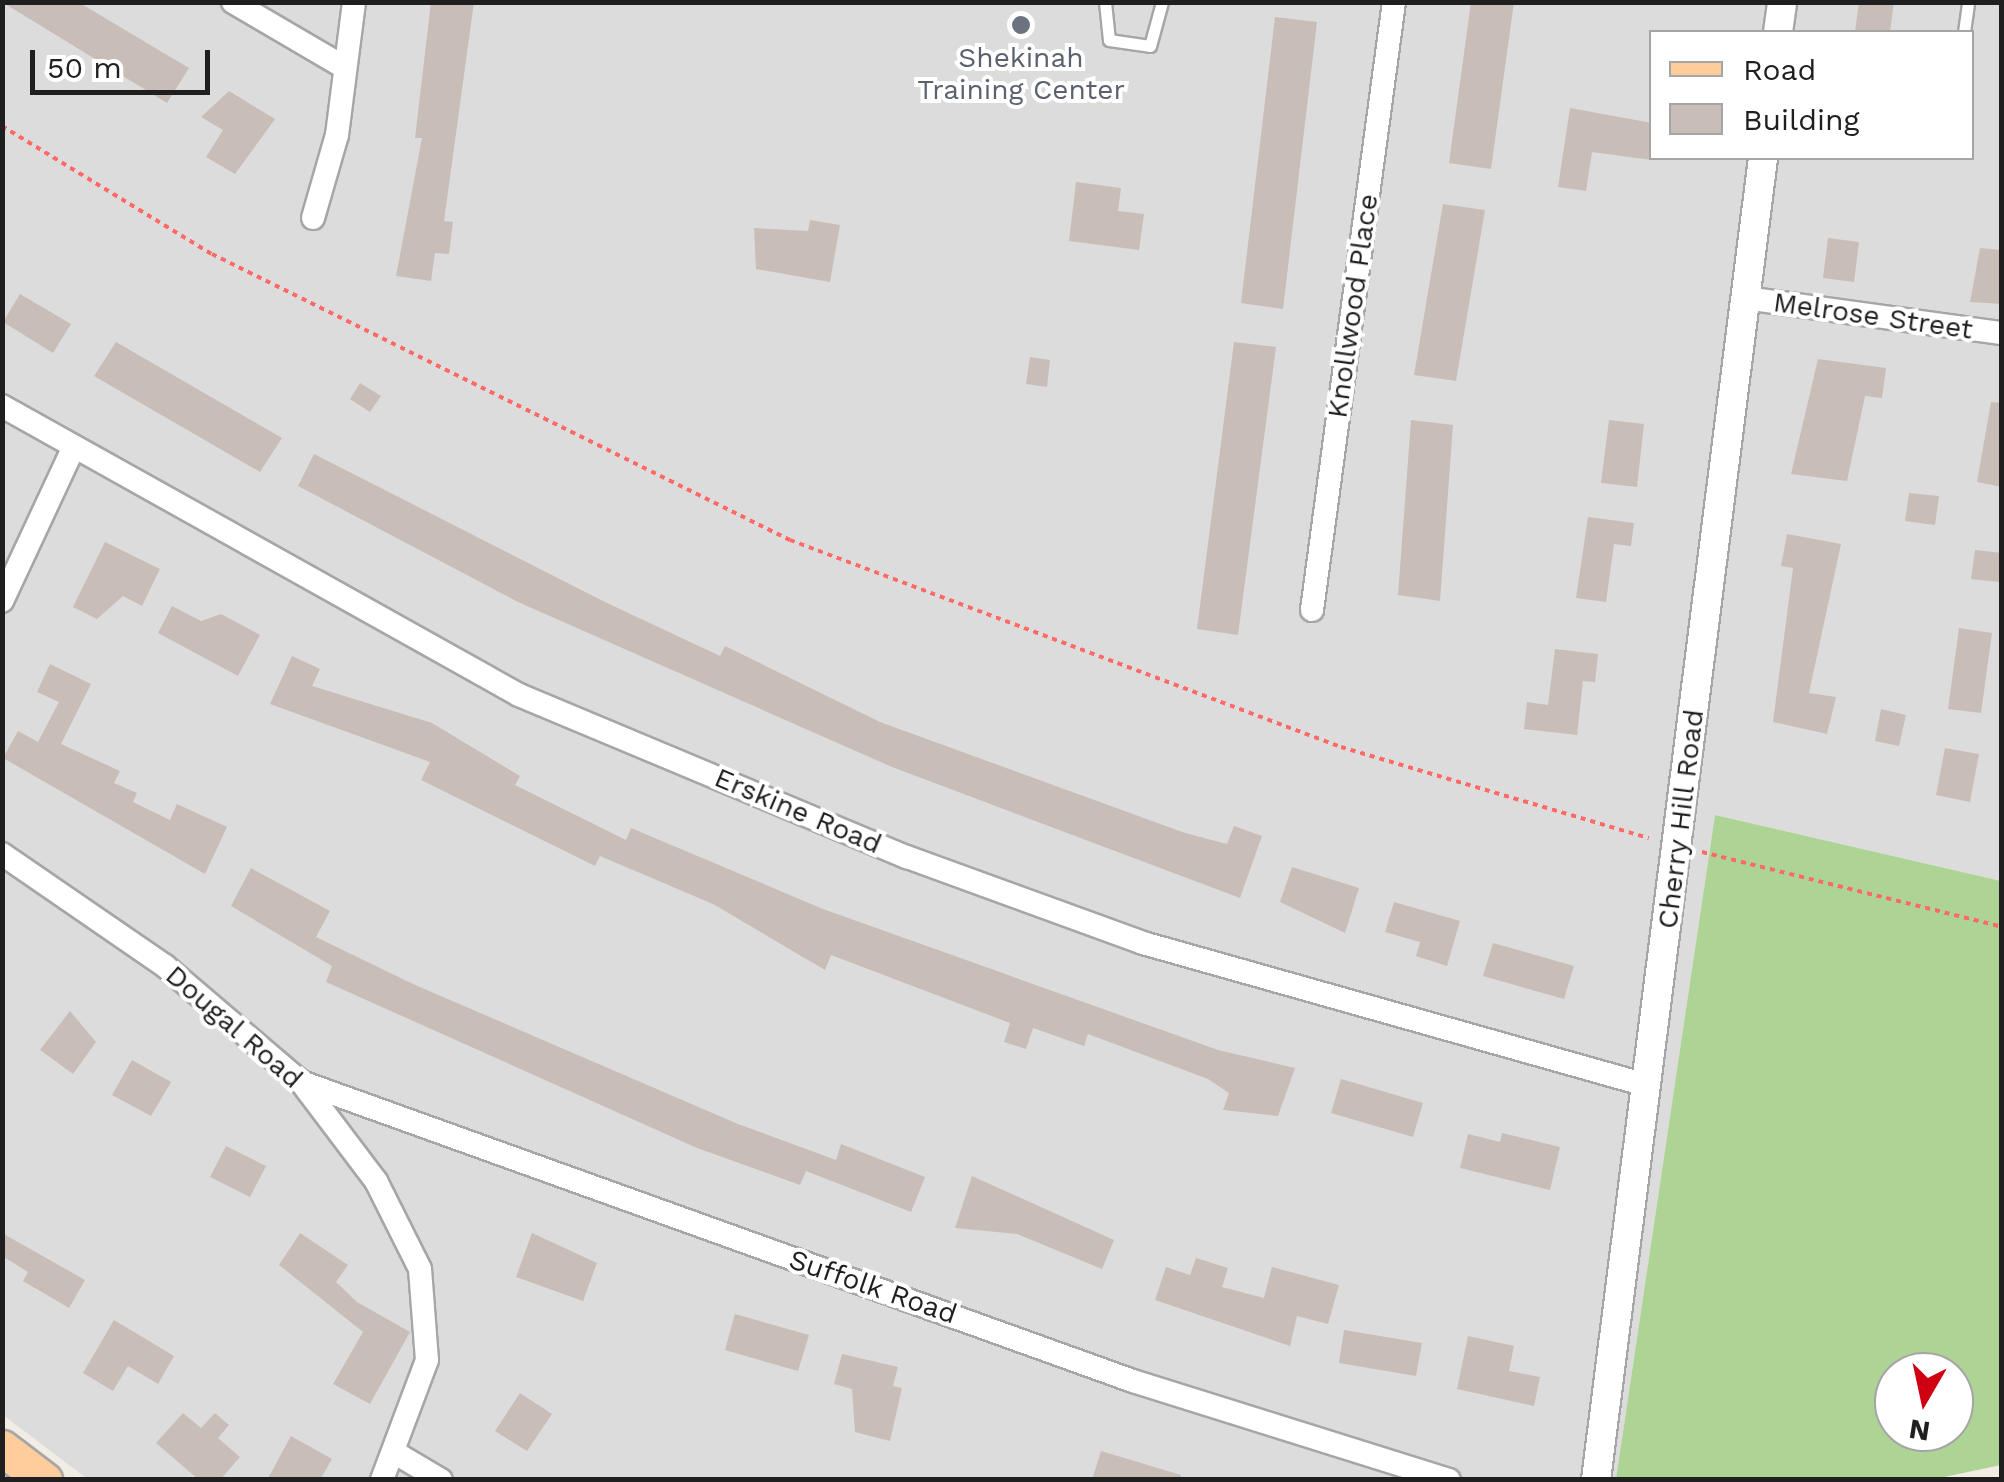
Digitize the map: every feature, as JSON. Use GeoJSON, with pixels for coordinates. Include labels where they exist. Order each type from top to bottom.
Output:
{"type":"FeatureCollection","features":[{"type":"Feature","properties":{"kind":"main road"},"geometry":{"type":"LineString","coordinates":[[2,1448],[44,1480]]}},
{"type":"Feature","properties":{"kind":"street"},"geometry":{"type":"LineString","coordinates":[[233,2],[342,66]]}},
{"type":"Feature","properties":{"kind":"street"},"geometry":{"type":"LineString","coordinates":[[313,218],[337,135],[342,66],[354,2]]}},
{"type":"Feature","properties":{"kind":"street","name":"Knollwood Place"},"geometry":{"type":"LineString","coordinates":[[1312,610],[1394,2]]}},
{"type":"Feature","properties":{"kind":"street"},"geometry":{"type":"LineString","coordinates":[[1778,30],[1782,2]]}},
{"type":"Feature","properties":{"kind":"street","name":"Cherry Hill Road"},"geometry":{"type":"LineString","coordinates":[[1596,1480],[1762,160]]}},
{"type":"Feature","properties":{"kind":"street","name":"Melrose Street"},"geometry":{"type":"LineString","coordinates":[[1744,298],[2002,333]]}},
{"type":"Feature","properties":{"kind":"street","name":"Erskine Road"},"geometry":{"type":"LineString","coordinates":[[2,406],[519,695],[907,857],[1180,954],[1646,1085]]}},
{"type":"Feature","properties":{"kind":"street"},"geometry":{"type":"LineString","coordinates":[[2,601],[73,449]]}},
{"type":"Feature","properties":{"kind":"street","name":"Dougal Road"},"geometry":{"type":"LineString","coordinates":[[2,854],[165,966],[302,1082],[376,1181],[420,1269],[427,1360],[397,1454],[382,1480]]}},
{"type":"Feature","properties":{"kind":"street","name":"Suffolk Road"},"geometry":{"type":"LineString","coordinates":[[302,1082],[1152,1387],[1449,1480]]}},
{"type":"Feature","properties":{"kind":"street"},"geometry":{"type":"LineString","coordinates":[[397,1454],[441,1480]]}},
{"type":"Feature","properties":{"kind":"lane"},"geometry":{"type":"LineString","coordinates":[[1105,2],[1108,40],[1150,46],[1162,2]]}},
{"type":"Feature","properties":{"kind":"lane"},"geometry":{"type":"LineString","coordinates":[[1964,30],[1968,2]]}},
{"type":"Feature","properties":{"kind":"path"},"geometry":{"type":"LineString","coordinates":[[2,126],[230,263],[790,540],[1341,747],[1678,846],[2002,926]]}},
{"type":"Feature","properties":{"kind":"shaded area"},"geometry":{"type":"Polygon","coordinates":[[[3,3],[2001,3],[2001,881],[1715,815],[1616,1479],[89,1480],[3,1415],[3,3]]]}},
{"type":"Feature","properties":{"kind":"green space"},"geometry":{"type":"Polygon","coordinates":[[[1715,815],[2001,881],[2001,1465],[1930,1480],[1616,1479],[1715,815]]]}},
{"type":"Feature","properties":{"kind":"building"},"geometry":{"type":"Polygon","coordinates":[[[2,2],[78,2],[189,68],[167,103],[2,2]]]}},
{"type":"Feature","properties":{"kind":"building"},"geometry":{"type":"Polygon","coordinates":[[[431,2],[474,2],[444,221],[453,222],[449,254],[435,253],[431,281],[396,276],[422,138],[415,138],[431,2]]]}},
{"type":"Feature","properties":{"kind":"building"},"geometry":{"type":"Polygon","coordinates":[[[1471,2],[1514,2],[1491,169],[1449,163],[1471,2]]]}},
{"type":"Feature","properties":{"kind":"building"},"geometry":{"type":"Polygon","coordinates":[[[1859,2],[1894,2],[1890,30],[1855,30],[1859,2]]]}},
{"type":"Feature","properties":{"kind":"building"},"geometry":{"type":"Polygon","coordinates":[[[1275,17],[1317,22],[1283,309],[1241,303],[1275,17]]]}},
{"type":"Feature","properties":{"kind":"building"},"geometry":{"type":"Polygon","coordinates":[[[229,91],[275,119],[235,174],[206,157],[223,130],[201,117],[229,91]]]}},
{"type":"Feature","properties":{"kind":"building"},"geometry":{"type":"Polygon","coordinates":[[[1570,108],[1649,122],[1649,160],[1592,152],[1586,191],[1558,187],[1570,108]]]}},
{"type":"Feature","properties":{"kind":"building"},"geometry":{"type":"Polygon","coordinates":[[[1076,182],[1121,188],[1118,211],[1144,214],[1139,250],[1069,241],[1076,182]]]}},
{"type":"Feature","properties":{"kind":"building"},"geometry":{"type":"Polygon","coordinates":[[[1443,204],[1485,210],[1456,381],[1414,375],[1443,204]]]}},
{"type":"Feature","properties":{"kind":"building"},"geometry":{"type":"Polygon","coordinates":[[[810,220],[840,225],[830,282],[756,269],[754,228],[808,231],[810,220]]]}},
{"type":"Feature","properties":{"kind":"building"},"geometry":{"type":"Polygon","coordinates":[[[1828,238],[1859,242],[1854,282],[1823,278],[1828,238]]]}},
{"type":"Feature","properties":{"kind":"building"},"geometry":{"type":"Polygon","coordinates":[[[1980,248],[2002,250],[2002,304],[1970,302],[1980,248]]]}},
{"type":"Feature","properties":{"kind":"building"},"geometry":{"type":"Polygon","coordinates":[[[20,294],[71,324],[53,353],[3,322],[20,294]]]}},
{"type":"Feature","properties":{"kind":"building"},"geometry":{"type":"Polygon","coordinates":[[[116,342],[282,438],[260,472],[94,376],[116,342]]]}},
{"type":"Feature","properties":{"kind":"building"},"geometry":{"type":"Polygon","coordinates":[[[1234,342],[1276,347],[1238,635],[1197,629],[1234,342]]]}},
{"type":"Feature","properties":{"kind":"building"},"geometry":{"type":"Polygon","coordinates":[[[1030,357],[1050,360],[1047,387],[1026,384],[1030,357]]]}},
{"type":"Feature","properties":{"kind":"building"},"geometry":{"type":"Polygon","coordinates":[[[1818,359],[1886,368],[1882,398],[1865,396],[1847,481],[1791,474],[1818,359]]]}},
{"type":"Feature","properties":{"kind":"building"},"geometry":{"type":"Polygon","coordinates":[[[360,383],[381,396],[370,412],[350,399],[360,383]]]}},
{"type":"Feature","properties":{"kind":"building"},"geometry":{"type":"Polygon","coordinates":[[[1991,402],[2002,403],[2002,487],[1977,482],[1991,402]]]}},
{"type":"Feature","properties":{"kind":"building"},"geometry":{"type":"Polygon","coordinates":[[[1411,420],[1453,425],[1440,601],[1398,595],[1411,420]]]}},
{"type":"Feature","properties":{"kind":"building"},"geometry":{"type":"Polygon","coordinates":[[[1609,420],[1644,424],[1637,487],[1601,483],[1609,420]]]}},
{"type":"Feature","properties":{"kind":"building"},"geometry":{"type":"Polygon","coordinates":[[[314,454],[605,602],[720,656],[725,646],[880,722],[1185,833],[1227,844],[1234,826],[1262,836],[1240,898],[892,767],[518,602],[298,486],[314,454]]]}},
{"type":"Feature","properties":{"kind":"building"},"geometry":{"type":"Polygon","coordinates":[[[1909,493],[1939,496],[1935,525],[1905,521],[1909,493]]]}},
{"type":"Feature","properties":{"kind":"building"},"geometry":{"type":"Polygon","coordinates":[[[1588,517],[1634,523],[1631,546],[1614,544],[1606,602],[1576,598],[1588,517]]]}},
{"type":"Feature","properties":{"kind":"building"},"geometry":{"type":"Polygon","coordinates":[[[1787,534],[1841,544],[1809,693],[1836,697],[1827,734],[1773,722],[1793,568],[1781,566],[1787,534]]]}},
{"type":"Feature","properties":{"kind":"building"},"geometry":{"type":"Polygon","coordinates":[[[105,542],[160,569],[142,606],[123,596],[97,619],[73,607],[105,542]]]}},
{"type":"Feature","properties":{"kind":"building"},"geometry":{"type":"Polygon","coordinates":[[[1975,550],[2002,553],[1999,582],[1971,579],[1975,550]]]}},
{"type":"Feature","properties":{"kind":"building"},"geometry":{"type":"Polygon","coordinates":[[[172,606],[201,621],[221,614],[260,635],[238,676],[158,633],[172,606]]]}},
{"type":"Feature","properties":{"kind":"building"},"geometry":{"type":"Polygon","coordinates":[[[1959,628],[1992,633],[1981,713],[1948,709],[1959,628]]]}},
{"type":"Feature","properties":{"kind":"building"},"geometry":{"type":"Polygon","coordinates":[[[1555,649],[1598,654],[1595,682],[1583,681],[1577,735],[1524,729],[1527,702],[1548,705],[1555,649]]]}},
{"type":"Feature","properties":{"kind":"building"},"geometry":{"type":"Polygon","coordinates":[[[292,656],[320,669],[312,686],[432,723],[520,776],[515,785],[626,840],[631,828],[823,909],[1218,1050],[1295,1068],[1278,1116],[1223,1110],[1229,1093],[1208,1079],[1088,1034],[1084,1046],[1033,1028],[1026,1049],[1004,1042],[1010,1023],[831,955],[825,970],[713,904],[600,856],[595,866],[421,780],[430,762],[270,704],[292,656]]]}},
{"type":"Feature","properties":{"kind":"building"},"geometry":{"type":"Polygon","coordinates":[[[50,664],[91,684],[61,744],[120,771],[114,783],[137,793],[133,802],[170,820],[177,804],[227,827],[205,874],[3,758],[18,731],[38,742],[59,702],[37,692],[50,664]]]}},
{"type":"Feature","properties":{"kind":"building"},"geometry":{"type":"Polygon","coordinates":[[[1881,709],[1906,715],[1899,746],[1875,741],[1881,709]]]}},
{"type":"Feature","properties":{"kind":"building"},"geometry":{"type":"Polygon","coordinates":[[[1945,748],[1979,754],[1970,802],[1936,795],[1945,748]]]}},
{"type":"Feature","properties":{"kind":"building"},"geometry":{"type":"Polygon","coordinates":[[[1292,867],[1359,888],[1345,933],[1280,902],[1292,867]]]}},
{"type":"Feature","properties":{"kind":"building"},"geometry":{"type":"Polygon","coordinates":[[[251,868],[330,911],[316,937],[413,984],[738,1124],[836,1160],[841,1144],[925,1177],[911,1212],[806,1171],[800,1185],[697,1148],[326,982],[332,966],[231,906],[251,868]]]}},
{"type":"Feature","properties":{"kind":"building"},"geometry":{"type":"Polygon","coordinates":[[[1394,902],[1460,921],[1447,966],[1416,956],[1420,942],[1385,932],[1394,902]]]}},
{"type":"Feature","properties":{"kind":"building"},"geometry":{"type":"Polygon","coordinates":[[[1493,943],[1574,966],[1564,999],[1483,976],[1493,943]]]}},
{"type":"Feature","properties":{"kind":"building"},"geometry":{"type":"Polygon","coordinates":[[[70,1011],[96,1042],[73,1074],[40,1050],[70,1011]]]}},
{"type":"Feature","properties":{"kind":"building"},"geometry":{"type":"Polygon","coordinates":[[[132,1060],[171,1082],[151,1116],[112,1095],[132,1060]]]}},
{"type":"Feature","properties":{"kind":"building"},"geometry":{"type":"Polygon","coordinates":[[[1341,1079],[1423,1103],[1413,1137],[1331,1113],[1341,1079]]]}},
{"type":"Feature","properties":{"kind":"building"},"geometry":{"type":"Polygon","coordinates":[[[1502,1133],[1560,1147],[1550,1190],[1460,1168],[1468,1134],[1500,1142],[1502,1133]]]}},
{"type":"Feature","properties":{"kind":"building"},"geometry":{"type":"Polygon","coordinates":[[[226,1146],[266,1166],[250,1197],[210,1177],[226,1146]]]}},
{"type":"Feature","properties":{"kind":"building"},"geometry":{"type":"Polygon","coordinates":[[[972,1176],[1114,1240],[1102,1269],[1017,1234],[955,1228],[972,1176]]]}},
{"type":"Feature","properties":{"kind":"building"},"geometry":{"type":"Polygon","coordinates":[[[2,1233],[85,1280],[69,1308],[23,1281],[28,1272],[2,1256],[2,1233]]]}},
{"type":"Feature","properties":{"kind":"building"},"geometry":{"type":"Polygon","coordinates":[[[300,1233],[348,1265],[336,1282],[357,1302],[410,1332],[370,1404],[333,1384],[363,1332],[279,1265],[300,1233]]]}},
{"type":"Feature","properties":{"kind":"building"},"geometry":{"type":"Polygon","coordinates":[[[532,1233],[597,1263],[583,1301],[516,1277],[532,1233]]]}},
{"type":"Feature","properties":{"kind":"building"},"geometry":{"type":"Polygon","coordinates":[[[1196,1258],[1228,1268],[1222,1287],[1264,1298],[1272,1267],[1339,1285],[1328,1324],[1297,1316],[1290,1346],[1155,1300],[1166,1267],[1190,1275],[1196,1258]]]}},
{"type":"Feature","properties":{"kind":"building"},"geometry":{"type":"Polygon","coordinates":[[[735,1314],[809,1335],[798,1371],[725,1350],[735,1314]]]}},
{"type":"Feature","properties":{"kind":"building"},"geometry":{"type":"Polygon","coordinates":[[[114,1320],[174,1356],[158,1384],[128,1366],[113,1391],[83,1373],[114,1320]]]}},
{"type":"Feature","properties":{"kind":"building"},"geometry":{"type":"Polygon","coordinates":[[[1344,1330],[1422,1343],[1416,1376],[1339,1363],[1344,1330]]]}},
{"type":"Feature","properties":{"kind":"building"},"geometry":{"type":"Polygon","coordinates":[[[1468,1336],[1514,1346],[1509,1371],[1540,1377],[1534,1406],[1457,1389],[1468,1336]]]}},
{"type":"Feature","properties":{"kind":"building"},"geometry":{"type":"Polygon","coordinates":[[[842,1354],[898,1367],[893,1386],[902,1388],[890,1441],[855,1432],[852,1389],[834,1384],[842,1354]]]}},
{"type":"Feature","properties":{"kind":"building"},"geometry":{"type":"Polygon","coordinates":[[[520,1393],[552,1414],[527,1451],[495,1431],[520,1393]]]}},
{"type":"Feature","properties":{"kind":"building"},"geometry":{"type":"Polygon","coordinates":[[[183,1413],[201,1428],[215,1413],[229,1425],[218,1438],[240,1457],[220,1480],[199,1480],[156,1443],[183,1413]]]}},
{"type":"Feature","properties":{"kind":"building"},"geometry":{"type":"Polygon","coordinates":[[[291,1436],[332,1459],[320,1480],[267,1480],[291,1436]]]}},
{"type":"Feature","properties":{"kind":"building"},"geometry":{"type":"Polygon","coordinates":[[[1101,1451],[1181,1475],[1180,1480],[1092,1480],[1101,1451]]]}},
{"type":"Feature","properties":{"kind":"place","name":"Shekinah Training Center"},"geometry":{"type":"Point","coordinates":[1021,25]}}]}
